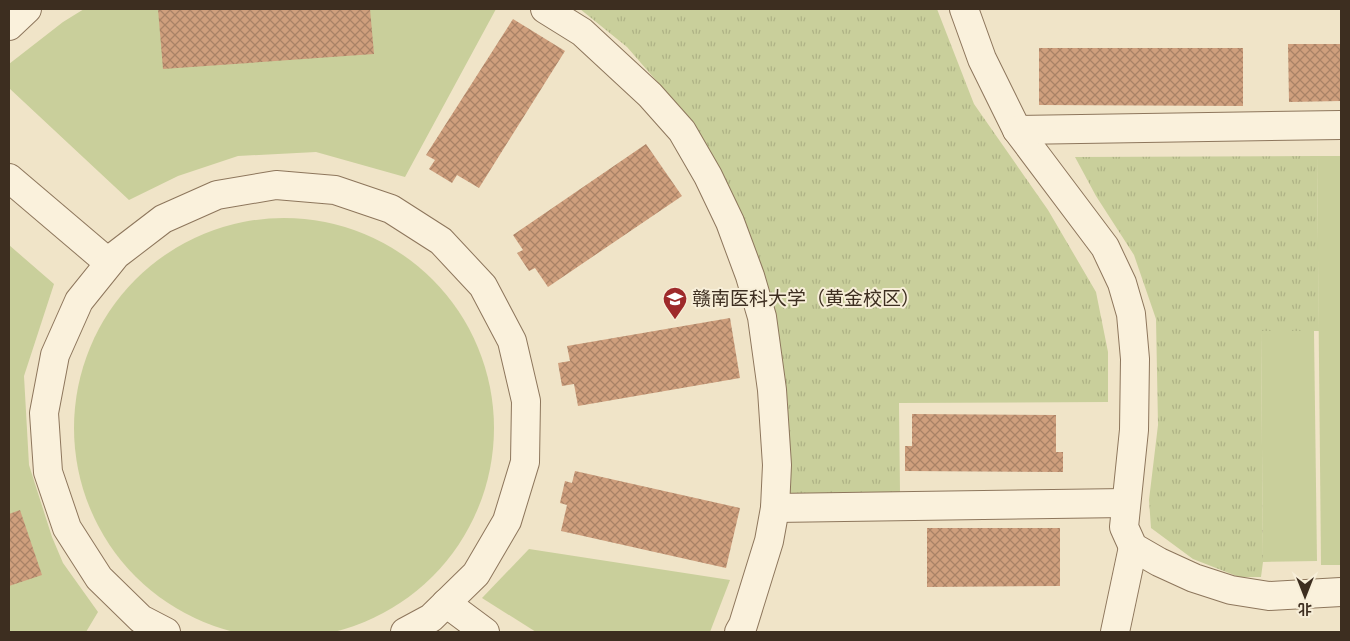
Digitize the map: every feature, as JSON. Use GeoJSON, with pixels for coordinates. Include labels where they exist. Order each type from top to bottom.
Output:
{"type":"FeatureCollection","features":[{"type":"Feature","properties":{"kind":"street"},"geometry":{"type":"LineString","coordinates":[[9,26],[27,9]]}},
{"type":"Feature","properties":{"kind":"street"},"geometry":{"type":"LineString","coordinates":[[545,9],[582,32],[650,95],[682,131],[708,176],[730,222],[750,276],[762,316],[772,390],[777,465],[775,508],[769,542],[743,625],[739,632]]}},
{"type":"Feature","properties":{"kind":"street"},"geometry":{"type":"LineString","coordinates":[[964,9],[982,59],[1017,130],[1104,248],[1122,283],[1131,314],[1135,358],[1134,430],[1124,527],[1133,547],[1116,632]]}},
{"type":"Feature","properties":{"kind":"street"},"geometry":{"type":"LineString","coordinates":[[1017,130],[1341,125]]}},
{"type":"Feature","properties":{"kind":"street"},"geometry":{"type":"LineString","coordinates":[[9,178],[109,263]]}},
{"type":"Feature","properties":{"kind":"street"},"geometry":{"type":"LineString","coordinates":[[166,632],[133,625],[99,578],[67,528],[48,472],[44,413],[55,355],[79,301],[116,254],[163,218],[217,195],[276,185],[335,190],[391,209],[441,241],[483,286],[512,341],[526,401],[525,462],[507,521],[476,574],[431,618],[405,632]]}},
{"type":"Feature","properties":{"kind":"street"},"geometry":{"type":"LineString","coordinates":[[775,508],[1126,503]]}},
{"type":"Feature","properties":{"kind":"street"},"geometry":{"type":"LineString","coordinates":[[1133,547],[1159,562],[1194,578],[1231,590],[1269,596],[1341,592]]}},
{"type":"Feature","properties":{"kind":"street"},"geometry":{"type":"LineString","coordinates":[[446,603],[485,632]]}},
{"type":"Feature","properties":{"kind":"green space"},"geometry":{"type":"Polygon","coordinates":[[[84,9],[496,9],[405,177],[316,152],[238,156],[178,176],[129,200],[9,88],[9,64],[63,22],[84,9]]]}},
{"type":"Feature","properties":{"kind":"green space"},"geometry":{"type":"Polygon","coordinates":[[[580,9],[937,9],[974,104],[1048,210],[1096,292],[1108,352],[1108,402],[899,403],[900,492],[787,498],[788,404],[772,312],[733,195],[681,109],[627,47],[580,9]]]}},
{"type":"Feature","properties":{"kind":"green space"},"geometry":{"type":"Polygon","coordinates":[[[1317,156],[1319,331],[1261,331],[1263,562],[1261,577],[1239,577],[1193,559],[1151,528],[1149,500],[1158,425],[1156,319],[1134,255],[1096,196],[1075,157],[1317,156]]]}},
{"type":"Feature","properties":{"kind":"green space"},"geometry":{"type":"Polygon","coordinates":[[[1317,156],[1341,156],[1341,565],[1321,565],[1317,156]]]}},
{"type":"Feature","properties":{"kind":"green space"},"geometry":{"type":"Polygon","coordinates":[[[284,218],[325,222],[365,234],[401,253],[433,279],[459,311],[478,347],[490,387],[494,428],[490,469],[478,509],[459,545],[433,577],[401,603],[365,622],[325,634],[284,638],[243,634],[203,622],[167,603],[135,577],[109,545],[90,509],[78,469],[74,428],[78,387],[90,347],[109,311],[135,279],[167,253],[203,234],[243,222],[284,218]]]}},
{"type":"Feature","properties":{"kind":"green space"},"geometry":{"type":"Polygon","coordinates":[[[9,245],[54,284],[24,376],[29,465],[52,537],[63,563],[98,612],[86,632],[9,632],[9,245]]]}},
{"type":"Feature","properties":{"kind":"green space"},"geometry":{"type":"Polygon","coordinates":[[[1261,331],[1314,331],[1317,561],[1263,562],[1261,331]]]}},
{"type":"Feature","properties":{"kind":"green space"},"geometry":{"type":"Polygon","coordinates":[[[529,549],[730,580],[710,632],[536,632],[482,598],[529,549]]]}},
{"type":"Feature","properties":{"kind":"building"},"geometry":{"type":"Polygon","coordinates":[[[158,9],[370,9],[374,54],[163,69],[158,9]]]}},
{"type":"Feature","properties":{"kind":"building"},"geometry":{"type":"Polygon","coordinates":[[[513,19],[565,51],[479,188],[457,175],[452,183],[429,169],[435,160],[426,155],[513,19]]]}},
{"type":"Feature","properties":{"kind":"building"},"geometry":{"type":"Polygon","coordinates":[[[1288,44],[1341,44],[1341,101],[1289,102],[1288,44]]]}},
{"type":"Feature","properties":{"kind":"building"},"geometry":{"type":"Polygon","coordinates":[[[1039,48],[1243,48],[1243,106],[1039,105],[1039,48]]]}},
{"type":"Feature","properties":{"kind":"building"},"geometry":{"type":"Polygon","coordinates":[[[646,144],[682,196],[548,287],[535,268],[529,271],[517,253],[523,250],[513,235],[646,144]]]}},
{"type":"Feature","properties":{"kind":"building"},"geometry":{"type":"Polygon","coordinates":[[[730,318],[740,378],[578,406],[574,384],[562,386],[558,363],[570,361],[567,346],[730,318]]]}},
{"type":"Feature","properties":{"kind":"building"},"geometry":{"type":"Polygon","coordinates":[[[912,414],[1056,415],[1056,452],[1063,452],[1063,472],[905,471],[905,446],[912,446],[912,414]]]}},
{"type":"Feature","properties":{"kind":"building"},"geometry":{"type":"Polygon","coordinates":[[[575,471],[740,508],[726,568],[561,531],[567,505],[560,503],[565,481],[572,483],[575,471]]]}},
{"type":"Feature","properties":{"kind":"building"},"geometry":{"type":"Polygon","coordinates":[[[20,510],[42,575],[9,586],[9,514],[20,510]]]}},
{"type":"Feature","properties":{"kind":"building"},"geometry":{"type":"Polygon","coordinates":[[[927,528],[1060,528],[1060,586],[927,587],[927,528]]]}},
{"type":"Feature","properties":{"kind":"place","name":"赣南医科大学（黄金校区）"},"geometry":{"type":"Point","coordinates":[675,320]}}]}
